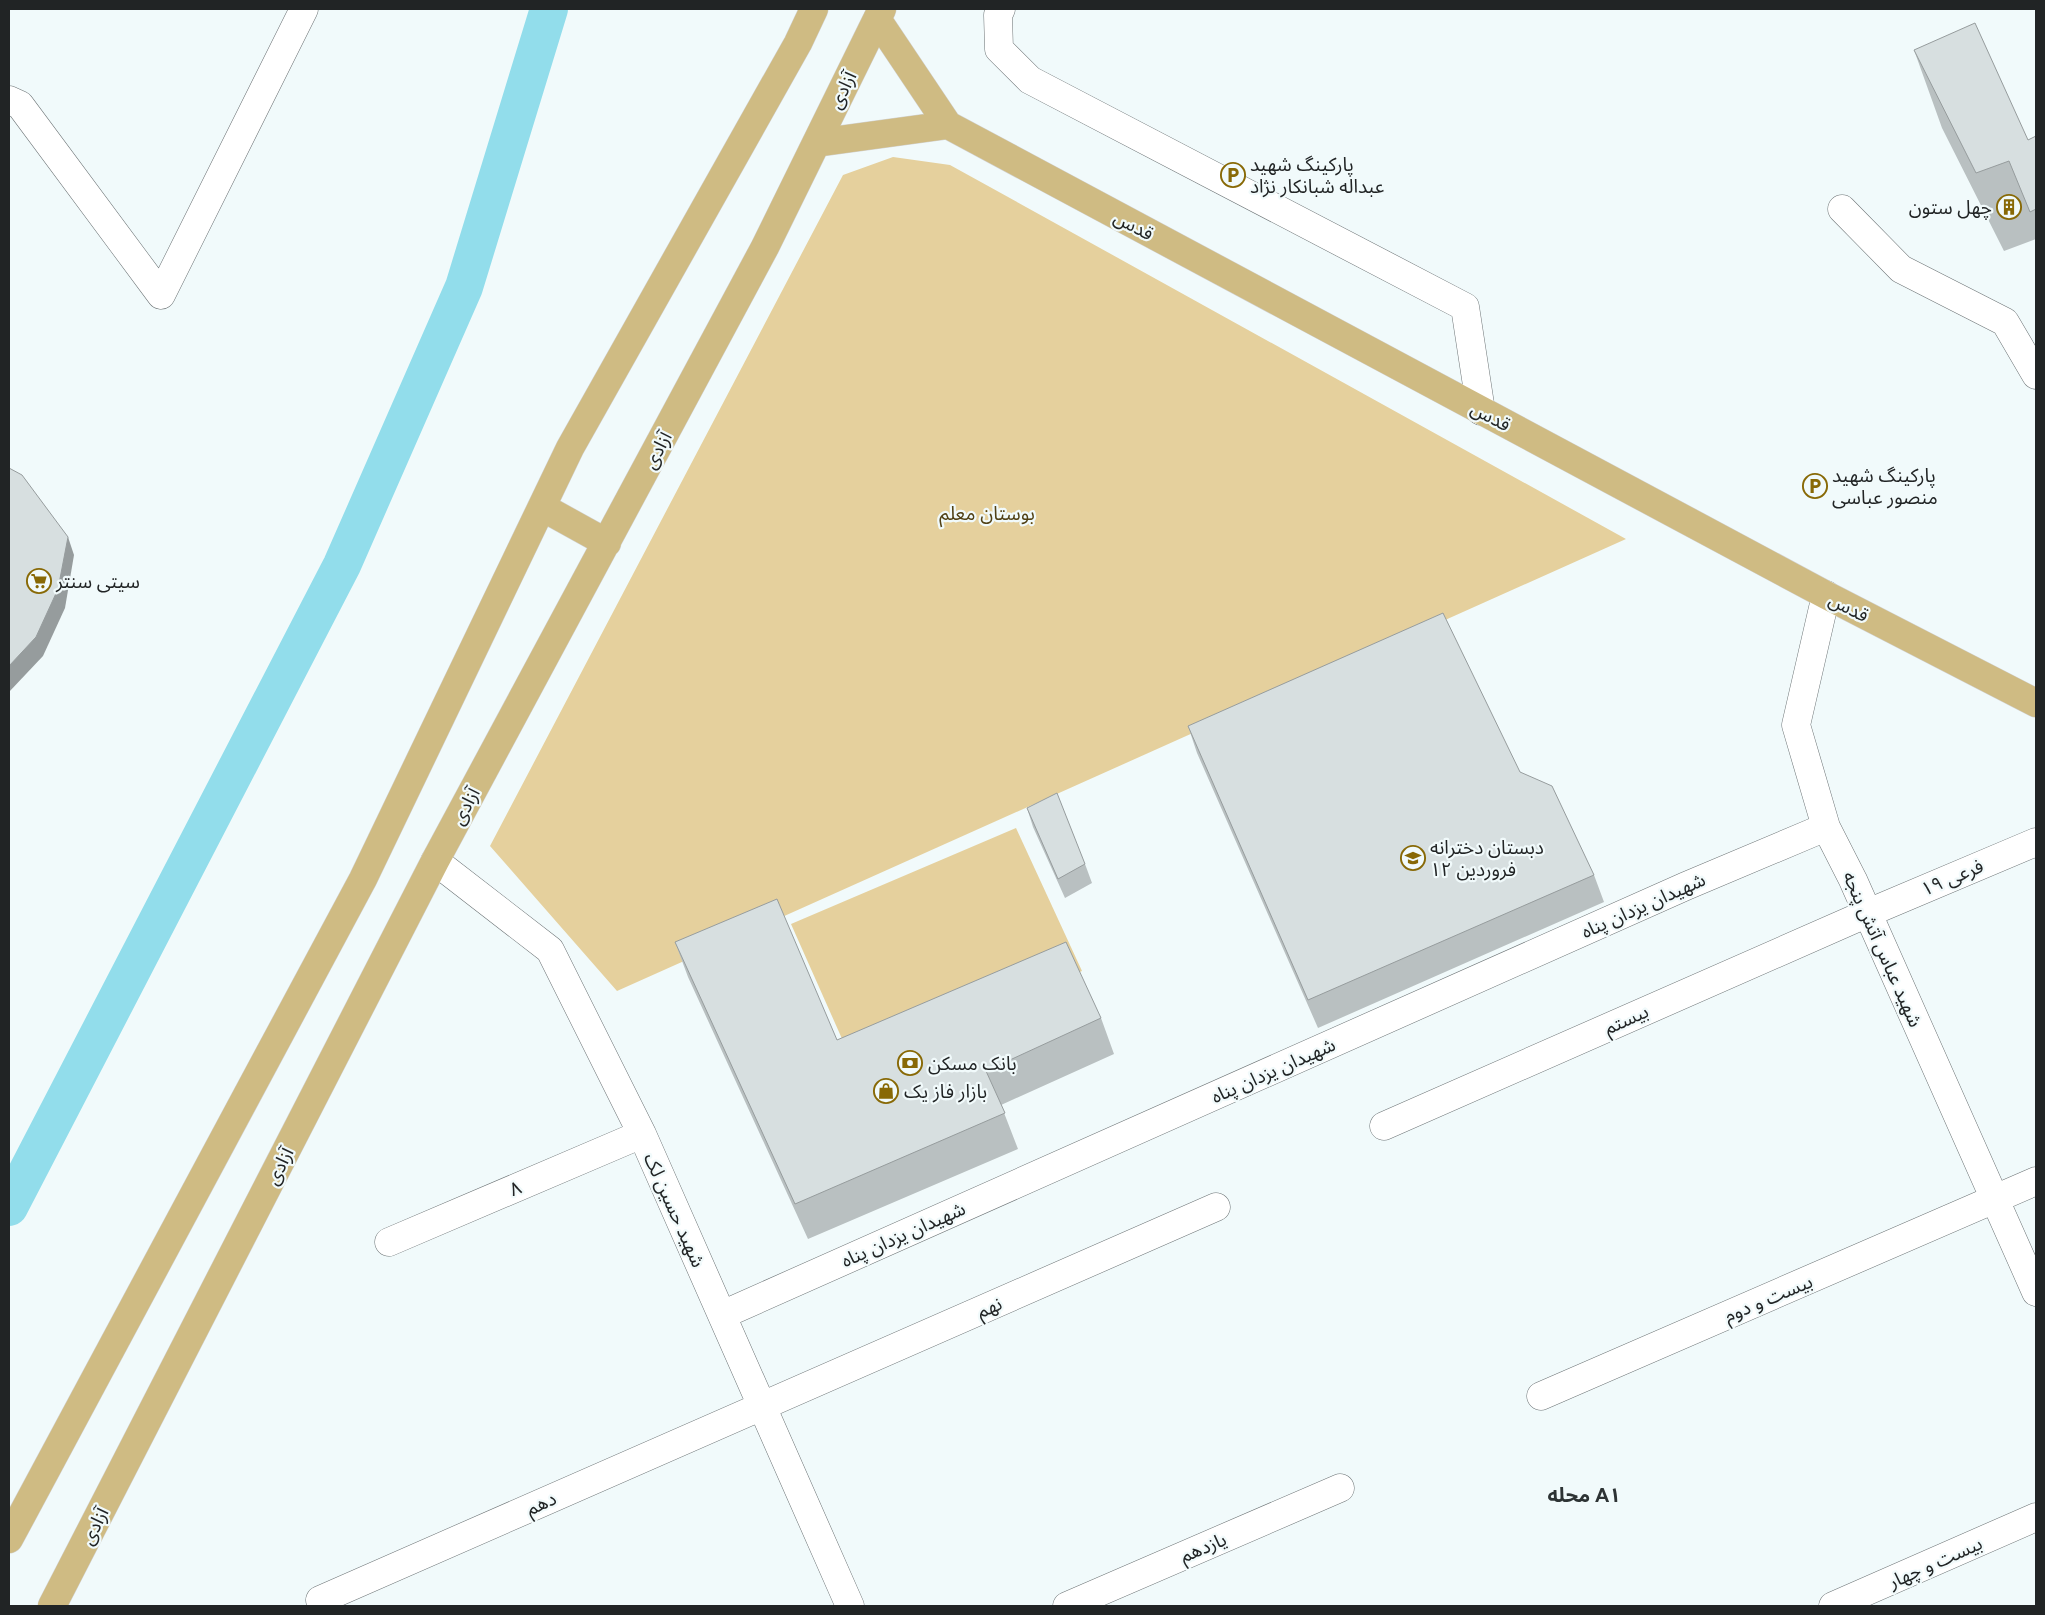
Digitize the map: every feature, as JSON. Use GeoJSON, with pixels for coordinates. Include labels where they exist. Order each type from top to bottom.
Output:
{"type":"FeatureCollection","features":[{"type":"Feature","properties":{"kind":"main road"},"geometry":{"type":"LineString","coordinates":[[9,1539],[363,880],[570,448],[793,52],[814,9]]}},
{"type":"Feature","properties":{"kind":"main road"},"geometry":{"type":"LineString","coordinates":[[816,143],[948,125],[879,14]]}},
{"type":"Feature","properties":{"kind":"main road","name":"آزادی"},"geometry":{"type":"LineString","coordinates":[[52,1606],[435,861],[765,247],[879,14]]}},
{"type":"Feature","properties":{"kind":"main road","name":"قدس"},"geometry":{"type":"LineString","coordinates":[[948,125],[1826,595],[2036,703]]}},
{"type":"Feature","properties":{"kind":"main road"},"geometry":{"type":"LineString","coordinates":[[542,507],[607,543]]}},
{"type":"Feature","properties":{"kind":"street"},"geometry":{"type":"LineString","coordinates":[[9,100],[20,105],[161,295],[304,9]]}},
{"type":"Feature","properties":{"kind":"street"},"geometry":{"type":"LineString","coordinates":[[1001,9],[998,15],[999,49],[1030,80],[1465,307],[1482,410]]}},
{"type":"Feature","properties":{"kind":"street"},"geometry":{"type":"LineString","coordinates":[[1842,208],[1900,269],[2005,322],[2036,375]]}},
{"type":"Feature","properties":{"kind":"street","name":"شهید عباس آتش پنجه"},"geometry":{"type":"LineString","coordinates":[[1826,595],[1796,725],[1826,827],[1868,913],[2036,1292]]}},
{"type":"Feature","properties":{"kind":"street","name":"شهیدان یزدان پناه"},"geometry":{"type":"LineString","coordinates":[[722,1315],[1686,886],[1826,827]]}},
{"type":"Feature","properties":{"kind":"street","name":"فرعی ۱۹"},"geometry":{"type":"LineString","coordinates":[[1868,913],[2036,842]]}},
{"type":"Feature","properties":{"kind":"street","name":"شهید حسین لک"},"geometry":{"type":"LineString","coordinates":[[435,861],[550,950],[642,1134],[850,1606]]}},
{"type":"Feature","properties":{"kind":"street","name":"بیستم"},"geometry":{"type":"LineString","coordinates":[[1384,1126],[1868,913]]}},
{"type":"Feature","properties":{"kind":"street","name":"۸"},"geometry":{"type":"LineString","coordinates":[[389,1242],[642,1134]]}},
{"type":"Feature","properties":{"kind":"street","name":"بیست و دوم"},"geometry":{"type":"LineString","coordinates":[[1541,1396],[2036,1181]]}},
{"type":"Feature","properties":{"kind":"street","name":"نهم"},"geometry":{"type":"LineString","coordinates":[[762,1406],[1216,1207]]}},
{"type":"Feature","properties":{"kind":"street","name":"دهم"},"geometry":{"type":"LineString","coordinates":[[320,1600],[762,1406]]}},
{"type":"Feature","properties":{"kind":"street","name":"یازدهم"},"geometry":{"type":"LineString","coordinates":[[1067,1606],[1340,1488]]}},
{"type":"Feature","properties":{"kind":"street","name":"بیست و چهار"},"geometry":{"type":"LineString","coordinates":[[1833,1606],[2036,1517]]}},
{"type":"Feature","properties":{"kind":"green space","name":"بوستان معلم"},"geometry":{"type":"Polygon","coordinates":[[[893,157],[950,165],[1626,539],[617,991],[490,846],[843,175],[893,157]]]}},
{"type":"Feature","properties":{"kind":"green space"},"geometry":{"type":"Polygon","coordinates":[[[1016,828],[1082,971],[855,1068],[791,924],[1016,828]]]}},
{"type":"Feature","properties":{"kind":"building"},"geometry":{"type":"Polygon","coordinates":[[[1975,23],[2028,140],[2036,136],[2036,209],[2030,212],[2009,161],[1976,173],[1914,50],[1975,23]]]}},
{"type":"Feature","properties":{"kind":"building","name":"سیتی سنتر"},"geometry":{"type":"Polygon","coordinates":[[[9,468],[22,475],[68,537],[58,589],[36,637],[9,666],[9,468]]]}},
{"type":"Feature","properties":{"kind":"building","name":"دبستان دخترانه ۱۲ فروردین"},"geometry":{"type":"Polygon","coordinates":[[[1443,613],[1520,772],[1552,786],[1594,875],[1308,1000],[1188,726],[1443,613]]]}},
{"type":"Feature","properties":{"kind":"building"},"geometry":{"type":"Polygon","coordinates":[[[1057,793],[1085,864],[1058,879],[1027,808],[1057,793]]]}},
{"type":"Feature","properties":{"kind":"building","name":"بازار فاز یک"},"geometry":{"type":"Polygon","coordinates":[[[777,899],[837,1040],[1066,942],[1101,1018],[986,1071],[1005,1113],[795,1204],[675,942],[777,899]]]}},
{"type":"Feature","properties":{"kind":"waterway"},"geometry":{"type":"LineString","coordinates":[[9,1207],[342,565],[464,287],[549,9]]}},
{"type":"Feature","properties":{"kind":"place","name":"پارکینگ شهید عبداله شبانکار نژاد"},"geometry":{"type":"Point","coordinates":[1233,175]}},
{"type":"Feature","properties":{"kind":"place","name":"چهل ستون"},"geometry":{"type":"Point","coordinates":[2009,207]}},
{"type":"Feature","properties":{"kind":"place","name":"پارکینگ شهید منصور عباسی"},"geometry":{"type":"Point","coordinates":[1815,486]}},
{"type":"Feature","properties":{"kind":"place","name":"سیتی سنتر"},"geometry":{"type":"Point","coordinates":[39,581]}},
{"type":"Feature","properties":{"kind":"place","name":"دبستان دخترانه ۱۲ فروردین"},"geometry":{"type":"Point","coordinates":[1413,858]}},
{"type":"Feature","properties":{"kind":"place","name":"بانک مسکن"},"geometry":{"type":"Point","coordinates":[910,1063]}},
{"type":"Feature","properties":{"kind":"place","name":"بازار فاز یک"},"geometry":{"type":"Point","coordinates":[886,1091]}},
{"type":"Feature","properties":{"kind":"district","name":"محله A۱"},"geometry":{"type":"Point","coordinates":[1584,1495]}}]}
